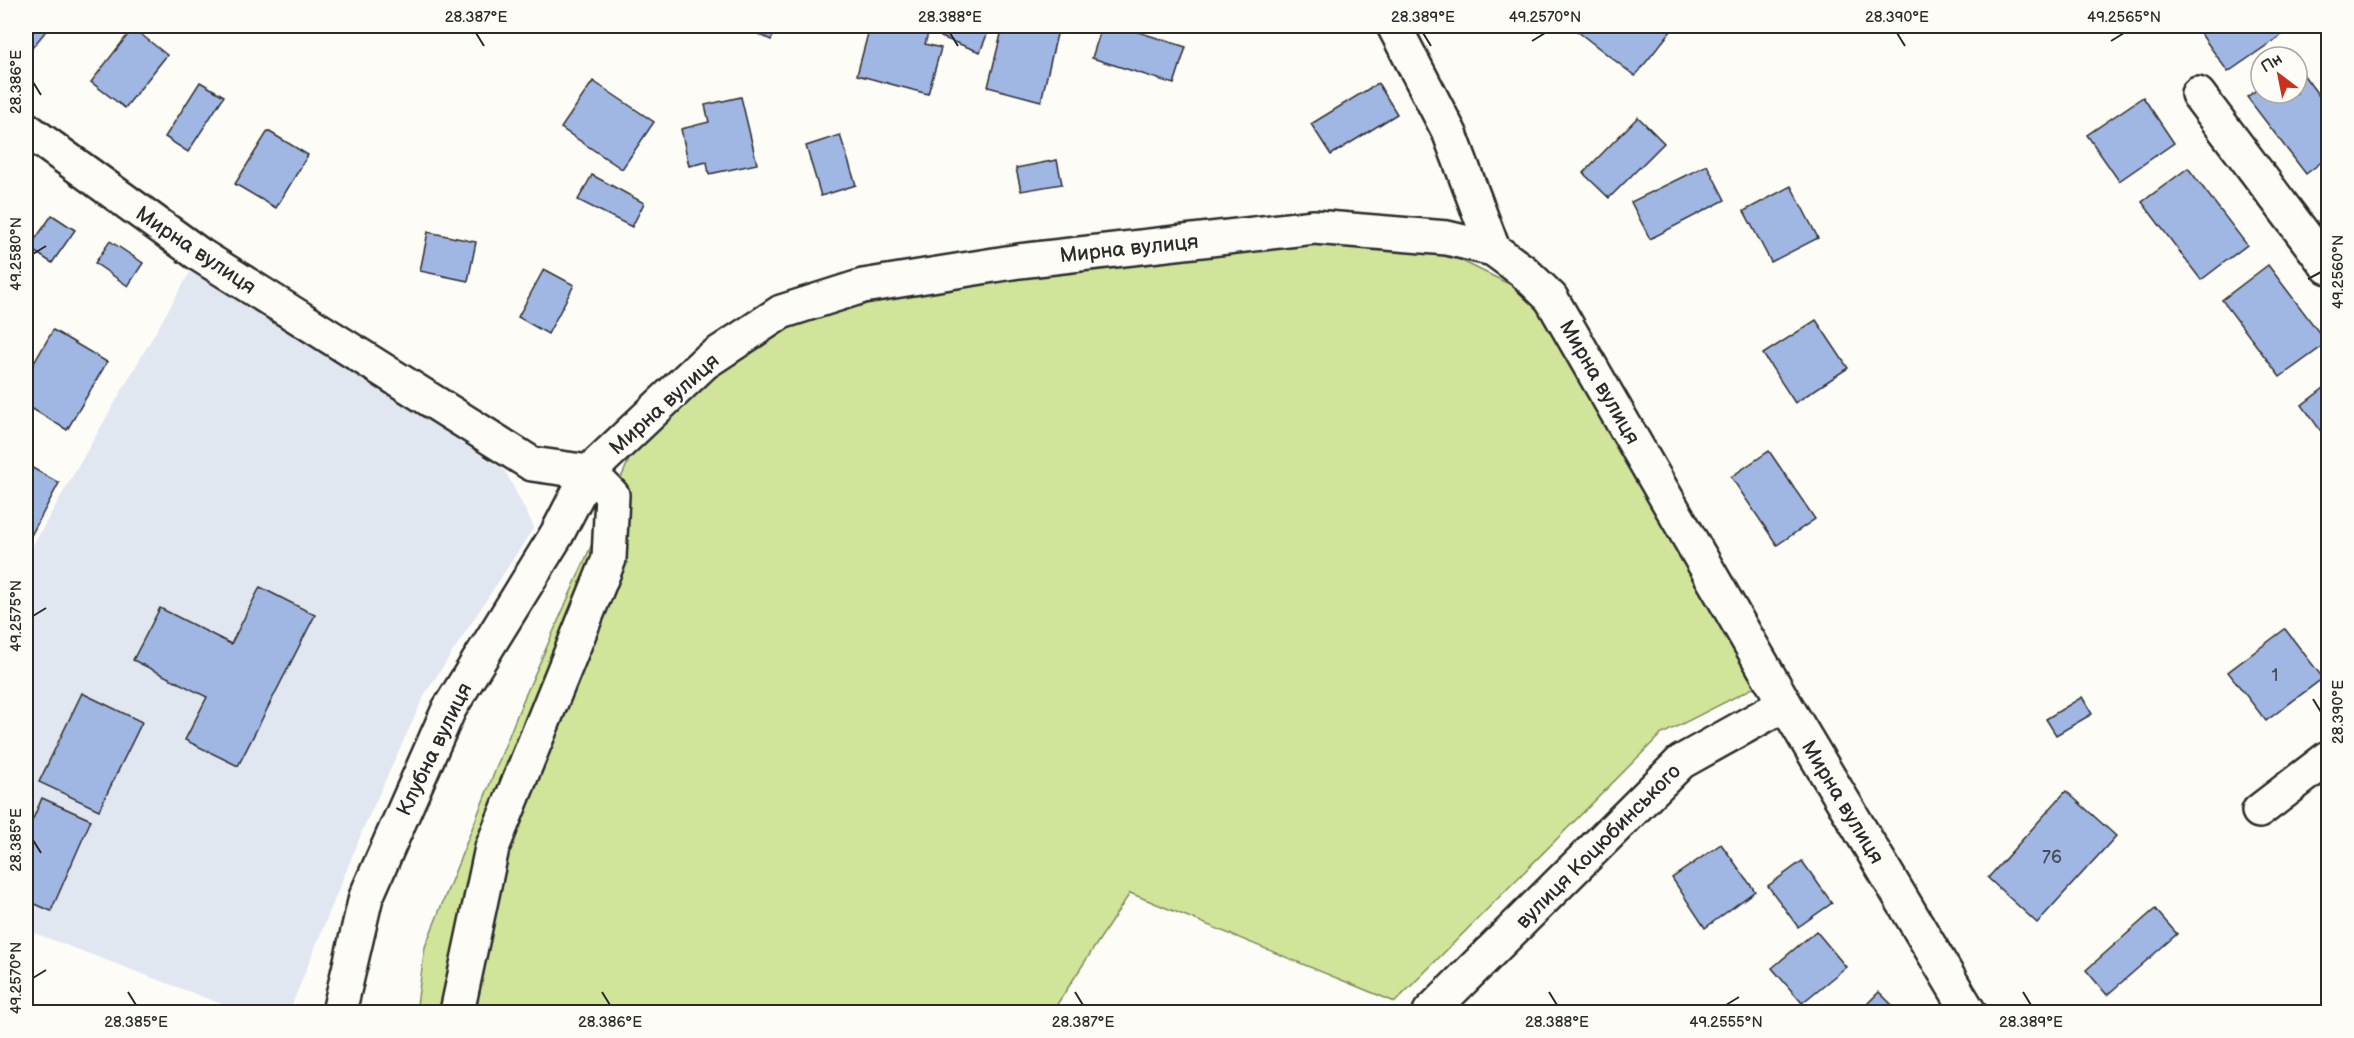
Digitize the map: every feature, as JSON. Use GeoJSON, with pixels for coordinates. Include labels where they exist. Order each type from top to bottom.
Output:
{"type":"FeatureCollection","features":[{"type":"Feature","properties":{"kind":"street"},"geometry":{"type":"LineString","coordinates":[[1394,26],[1450,134],[1493,249]]}},
{"type":"Feature","properties":{"kind":"street"},"geometry":{"type":"LineString","coordinates":[[2198,94],[2328,267]]}},
{"type":"Feature","properties":{"kind":"street","name":"Мирна вулиця"},"geometry":{"type":"LineString","coordinates":[[26,129],[200,255],[532,464],[589,472],[704,363],[781,312],[863,286],[1019,261],[1314,227],[1447,238],[1493,249],[1523,271],[1551,297],[1785,704],[1969,1012]]}},
{"type":"Feature","properties":{"kind":"street"},"geometry":{"type":"LineString","coordinates":[[457,1012],[492,848],[609,559],[612,495],[589,472]]}},
{"type":"Feature","properties":{"kind":"street","name":"Клубна вулиця"},"geometry":{"type":"LineString","coordinates":[[339,1012],[366,897],[449,709],[557,534],[589,472]]}},
{"type":"Feature","properties":{"kind":"street","name":"вулиця Коцюбинського"},"geometry":{"type":"LineString","coordinates":[[1431,1012],[1682,762],[1785,704]]}},
{"type":"Feature","properties":{"kind":"street"},"geometry":{"type":"LineString","coordinates":[[2259,811],[2328,758]]}},
{"type":"Feature","properties":{"kind":"shaded area"},"geometry":{"type":"Polygon","coordinates":[[[193,267],[505,471],[534,527],[425,694],[364,827],[289,1012],[243,1012],[26,930],[26,557],[193,267]]]}},
{"type":"Feature","properties":{"kind":"green space"},"geometry":{"type":"Polygon","coordinates":[[[1317,243],[1450,255],[1513,286],[1541,310],[1757,686],[1660,735],[1395,1002],[1130,893],[1052,1012],[416,1012],[425,947],[522,703],[632,453],[713,375],[790,328],[867,303],[1023,278],[1317,243]]]}},
{"type":"Feature","properties":{"kind":"building"},"geometry":{"type":"Polygon","coordinates":[[[26,26],[50,26],[32,48],[26,43],[26,26]]]}},
{"type":"Feature","properties":{"kind":"building"},"geometry":{"type":"Polygon","coordinates":[[[741,26],[778,26],[771,40],[741,26]]]}},
{"type":"Feature","properties":{"kind":"building"},"geometry":{"type":"Polygon","coordinates":[[[870,26],[930,26],[925,44],[941,48],[928,94],[857,75],[870,26]]]}},
{"type":"Feature","properties":{"kind":"building"},"geometry":{"type":"Polygon","coordinates":[[[945,26],[990,27],[980,52],[941,37],[945,26]]]}},
{"type":"Feature","properties":{"kind":"building"},"geometry":{"type":"Polygon","coordinates":[[[1003,26],[1059,26],[1041,101],[988,87],[1003,26]]]}},
{"type":"Feature","properties":{"kind":"building"},"geometry":{"type":"Polygon","coordinates":[[[1102,26],[1119,26],[1186,47],[1174,84],[1092,58],[1102,26]]]}},
{"type":"Feature","properties":{"kind":"building"},"geometry":{"type":"Polygon","coordinates":[[[1575,26],[1675,26],[1635,76],[1573,28],[1575,26]]]}},
{"type":"Feature","properties":{"kind":"building"},"geometry":{"type":"Polygon","coordinates":[[[2277,26],[2283,34],[2267,45],[2249,45],[2249,57],[2228,72],[2196,27],[2277,26]]]}},
{"type":"Feature","properties":{"kind":"building"},"geometry":{"type":"Polygon","coordinates":[[[133,28],[167,55],[125,108],[91,82],[133,28]]]}},
{"type":"Feature","properties":{"kind":"building"},"geometry":{"type":"Polygon","coordinates":[[[593,81],[654,122],[622,169],[561,128],[593,81]]]}},
{"type":"Feature","properties":{"kind":"building"},"geometry":{"type":"Polygon","coordinates":[[[200,82],[224,96],[188,152],[165,137],[200,82]]]}},
{"type":"Feature","properties":{"kind":"building"},"geometry":{"type":"Polygon","coordinates":[[[2309,82],[2328,108],[2328,157],[2306,174],[2253,105],[2309,105],[2309,82]]]}},
{"type":"Feature","properties":{"kind":"building"},"geometry":{"type":"Polygon","coordinates":[[[1378,83],[1397,114],[1331,155],[1311,124],[1378,83]]]}},
{"type":"Feature","properties":{"kind":"building"},"geometry":{"type":"Polygon","coordinates":[[[741,97],[757,164],[709,174],[707,162],[689,166],[681,129],[709,122],[705,105],[741,97]]]}},
{"type":"Feature","properties":{"kind":"building"},"geometry":{"type":"Polygon","coordinates":[[[2143,97],[2174,143],[2119,181],[2087,135],[2143,97]]]}},
{"type":"Feature","properties":{"kind":"building"},"geometry":{"type":"Polygon","coordinates":[[[1638,117],[1664,143],[1609,198],[1583,173],[1638,117]]]}},
{"type":"Feature","properties":{"kind":"building"},"geometry":{"type":"Polygon","coordinates":[[[268,131],[308,155],[276,208],[235,184],[268,131]]]}},
{"type":"Feature","properties":{"kind":"building"},"geometry":{"type":"Polygon","coordinates":[[[840,135],[856,185],[821,196],[806,146],[840,135]]]}},
{"type":"Feature","properties":{"kind":"building"},"geometry":{"type":"Polygon","coordinates":[[[1057,160],[1062,184],[1021,191],[1016,168],[1057,160]]]}},
{"type":"Feature","properties":{"kind":"building"},"geometry":{"type":"Polygon","coordinates":[[[1707,165],[1725,200],[1650,239],[1631,202],[1707,165]]]}},
{"type":"Feature","properties":{"kind":"building"},"geometry":{"type":"Polygon","coordinates":[[[2188,168],[2247,245],[2201,280],[2142,202],[2188,168]]]}},
{"type":"Feature","properties":{"kind":"building"},"geometry":{"type":"Polygon","coordinates":[[[592,175],[644,203],[632,227],[578,200],[592,175]]]}},
{"type":"Feature","properties":{"kind":"building"},"geometry":{"type":"Polygon","coordinates":[[[1791,186],[1818,238],[1771,262],[1744,211],[1791,186]]]}},
{"type":"Feature","properties":{"kind":"building"},"geometry":{"type":"Polygon","coordinates":[[[52,215],[75,230],[52,263],[29,248],[52,215]]]}},
{"type":"Feature","properties":{"kind":"building"},"geometry":{"type":"Polygon","coordinates":[[[428,232],[476,242],[468,281],[420,271],[428,232]]]}},
{"type":"Feature","properties":{"kind":"building"},"geometry":{"type":"Polygon","coordinates":[[[110,241],[143,263],[128,286],[95,263],[110,241]]]}},
{"type":"Feature","properties":{"kind":"building"},"geometry":{"type":"Polygon","coordinates":[[[2268,265],[2327,343],[2280,377],[2222,300],[2268,265]]]}},
{"type":"Feature","properties":{"kind":"building"},"geometry":{"type":"Polygon","coordinates":[[[544,269],[574,285],[548,334],[518,317],[544,269]]]}},
{"type":"Feature","properties":{"kind":"building"},"geometry":{"type":"Polygon","coordinates":[[[1816,320],[1848,368],[1795,403],[1763,354],[1816,320]]]}},
{"type":"Feature","properties":{"kind":"building"},"geometry":{"type":"Polygon","coordinates":[[[53,330],[107,362],[67,430],[26,405],[26,377],[53,330]]]}},
{"type":"Feature","properties":{"kind":"building"},"geometry":{"type":"Polygon","coordinates":[[[2328,385],[2328,441],[2302,405],[2328,385]]]}},
{"type":"Feature","properties":{"kind":"building"},"geometry":{"type":"Polygon","coordinates":[[[1769,451],[1815,519],[1777,545],[1731,477],[1769,451]]]}},
{"type":"Feature","properties":{"kind":"building"},"geometry":{"type":"Polygon","coordinates":[[[29,466],[59,483],[26,545],[26,473],[29,466]]]}},
{"type":"Feature","properties":{"kind":"building"},"geometry":{"type":"Polygon","coordinates":[[[260,587],[315,615],[238,766],[185,740],[207,697],[133,660],[160,608],[231,644],[260,587]]]}},
{"type":"Feature","properties":{"kind":"building"},"geometry":{"type":"Polygon","coordinates":[[[2285,629],[2323,678],[2266,721],[2228,672],[2285,629]]]}},
{"type":"Feature","properties":{"kind":"building"},"geometry":{"type":"Polygon","coordinates":[[[82,693],[142,722],[99,810],[39,782],[82,693]]]}},
{"type":"Feature","properties":{"kind":"building"},"geometry":{"type":"Polygon","coordinates":[[[2082,697],[2092,714],[2056,735],[2046,719],[2082,697]]]}},
{"type":"Feature","properties":{"kind":"building"},"geometry":{"type":"Polygon","coordinates":[[[2066,791],[2116,836],[2037,923],[1988,878],[2066,791]]]}},
{"type":"Feature","properties":{"kind":"building"},"geometry":{"type":"Polygon","coordinates":[[[42,798],[91,820],[51,911],[26,900],[26,835],[42,798]]]}},
{"type":"Feature","properties":{"kind":"building"},"geometry":{"type":"Polygon","coordinates":[[[1721,844],[1755,891],[1705,928],[1672,878],[1721,844]]]}},
{"type":"Feature","properties":{"kind":"building"},"geometry":{"type":"Polygon","coordinates":[[[1802,861],[1832,903],[1798,927],[1768,886],[1802,861]]]}},
{"type":"Feature","properties":{"kind":"building"},"geometry":{"type":"Polygon","coordinates":[[[2155,909],[2177,934],[2107,995],[2086,970],[2155,909]]]}},
{"type":"Feature","properties":{"kind":"building"},"geometry":{"type":"Polygon","coordinates":[[[1816,931],[1846,967],[1802,1003],[1772,968],[1816,931]]]}},
{"type":"Feature","properties":{"kind":"building"},"geometry":{"type":"Polygon","coordinates":[[[1879,992],[1897,1010],[1894,1012],[1859,1012],[1879,992]]]}}]}
